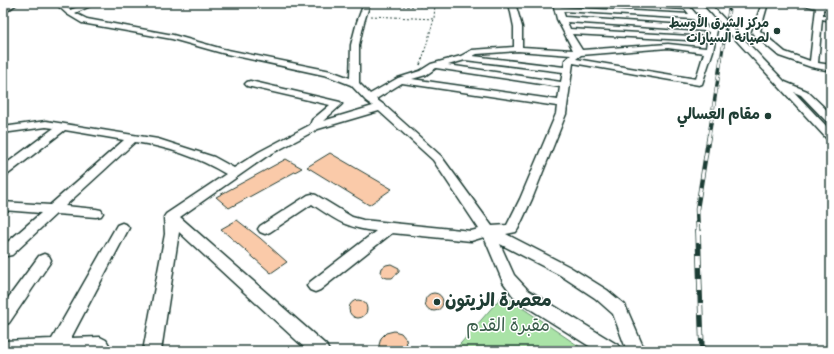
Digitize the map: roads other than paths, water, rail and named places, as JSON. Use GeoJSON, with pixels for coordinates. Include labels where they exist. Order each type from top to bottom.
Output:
{"type":"FeatureCollection","features":[{"type":"Feature","properties":{"kind":"street"},"geometry":{"type":"LineString","coordinates":[[3,12],[15,3]]}},
{"type":"Feature","properties":{"kind":"street"},"geometry":{"type":"LineString","coordinates":[[58,3],[69,13],[85,21],[173,37],[222,51],[331,74],[354,83],[369,99],[381,107],[437,158],[488,231],[508,278],[522,295],[612,351]]}},
{"type":"Feature","properties":{"kind":"street"},"geometry":{"type":"LineString","coordinates":[[69,13],[94,3]]}},
{"type":"Feature","properties":{"kind":"street"},"geometry":{"type":"LineString","coordinates":[[512,3],[518,27],[518,49]]}},
{"type":"Feature","properties":{"kind":"street"},"geometry":{"type":"LineString","coordinates":[[622,3],[687,7],[705,29]]}},
{"type":"Feature","properties":{"kind":"street"},"geometry":{"type":"LineString","coordinates":[[690,3],[706,4],[831,136]]}},
{"type":"Feature","properties":{"kind":"street"},"geometry":{"type":"LineString","coordinates":[[765,3],[756,32],[782,54],[814,65],[831,68]]}},
{"type":"Feature","properties":{"kind":"street"},"geometry":{"type":"LineString","coordinates":[[799,3],[820,5],[831,8]]}},
{"type":"Feature","properties":{"kind":"street"},"geometry":{"type":"LineString","coordinates":[[354,83],[356,76],[354,58],[362,16],[366,4]]}},
{"type":"Feature","properties":{"kind":"street"},"geometry":{"type":"LineString","coordinates":[[814,65],[820,5]]}},
{"type":"Feature","properties":{"kind":"street"},"geometry":{"type":"LineString","coordinates":[[579,53],[561,19],[557,6],[696,17]]}},
{"type":"Feature","properties":{"kind":"street"},"geometry":{"type":"LineString","coordinates":[[819,16],[831,19]]}},
{"type":"Feature","properties":{"kind":"street"},"geometry":{"type":"LineString","coordinates":[[464,58],[568,65],[699,82],[709,51],[710,39],[713,30],[561,19]]}},
{"type":"Feature","properties":{"kind":"street"},"geometry":{"type":"LineString","coordinates":[[567,31],[710,39]]}},
{"type":"Feature","properties":{"kind":"street"},"geometry":{"type":"LineString","coordinates":[[369,99],[401,80],[423,73],[434,66],[464,58],[475,52],[518,49],[579,53],[668,46],[709,51]]}},
{"type":"Feature","properties":{"kind":"street"},"geometry":{"type":"LineString","coordinates":[[265,229],[312,198],[348,221],[363,224],[471,236],[488,231],[511,229],[526,199],[561,114],[568,65],[579,53]]}},
{"type":"Feature","properties":{"kind":"street"},"geometry":{"type":"LineString","coordinates":[[434,66],[566,85]]}},
{"type":"Feature","properties":{"kind":"street"},"geometry":{"type":"LineString","coordinates":[[401,80],[563,104]]}},
{"type":"Feature","properties":{"kind":"street"},"geometry":{"type":"LineString","coordinates":[[250,84],[337,104],[316,122],[314,127]]}},
{"type":"Feature","properties":{"kind":"street"},"geometry":{"type":"LineString","coordinates":[[782,84],[804,93],[831,120]]}},
{"type":"Feature","properties":{"kind":"street"},"geometry":{"type":"LineString","coordinates":[[171,217],[263,154],[314,127],[381,107]]}},
{"type":"Feature","properties":{"kind":"street"},"geometry":{"type":"LineString","coordinates":[[3,130],[46,124],[158,142],[210,159],[234,173]]}},
{"type":"Feature","properties":{"kind":"street"},"geometry":{"type":"LineString","coordinates":[[3,172],[64,126]]}},
{"type":"Feature","properties":{"kind":"street"},"geometry":{"type":"LineString","coordinates":[[7,251],[133,138]]}},
{"type":"Feature","properties":{"kind":"street"},"geometry":{"type":"LineString","coordinates":[[3,206],[96,213]]}},
{"type":"Feature","properties":{"kind":"street"},"geometry":{"type":"LineString","coordinates":[[152,351],[172,234],[171,217]]}},
{"type":"Feature","properties":{"kind":"street"},"geometry":{"type":"LineString","coordinates":[[171,217],[320,351]]}},
{"type":"Feature","properties":{"kind":"street"},"geometry":{"type":"LineString","coordinates":[[314,286],[390,227]]}},
{"type":"Feature","properties":{"kind":"street"},"geometry":{"type":"LineString","coordinates":[[57,349],[122,228]]}},
{"type":"Feature","properties":{"kind":"street"},"geometry":{"type":"LineString","coordinates":[[488,231],[565,271],[601,294],[619,310],[636,351]]}},
{"type":"Feature","properties":{"kind":"street"},"geometry":{"type":"LineString","coordinates":[[3,318],[44,260]]}},
{"type":"Feature","properties":{"kind":"street"},"geometry":{"type":"LineString","coordinates":[[3,349],[57,349],[100,346]]}},
{"type":"Feature","properties":{"kind":"railway"},"geometry":{"type":"LineString","coordinates":[[721,60],[730,3]]}},
{"type":"Feature","properties":{"kind":"railway"},"geometry":{"type":"LineString","coordinates":[[709,136],[721,59]]}},
{"type":"Feature","properties":{"kind":"railway"},"geometry":{"type":"LineString","coordinates":[[698,232],[697,209],[709,135]]}},
{"type":"Feature","properties":{"kind":"railway"},"geometry":{"type":"LineString","coordinates":[[698,231],[702,351]]}},
{"type":"Feature","properties":{"kind":"place","name":"مركز الشرق الأوسط لصيانة السيارات"},"geometry":{"type":"Point","coordinates":[777,31]}},
{"type":"Feature","properties":{"kind":"place","name":"مقام العسالي"},"geometry":{"type":"Point","coordinates":[768,116]}},
{"type":"Feature","properties":{"kind":"place","name":"معصرة الزيتون"},"geometry":{"type":"Point","coordinates":[437,302]}},
{"type":"Feature","properties":{"kind":"park label","name":"مقبرة القدم"},"geometry":{"type":"Point","coordinates":[508,327]}}]}
